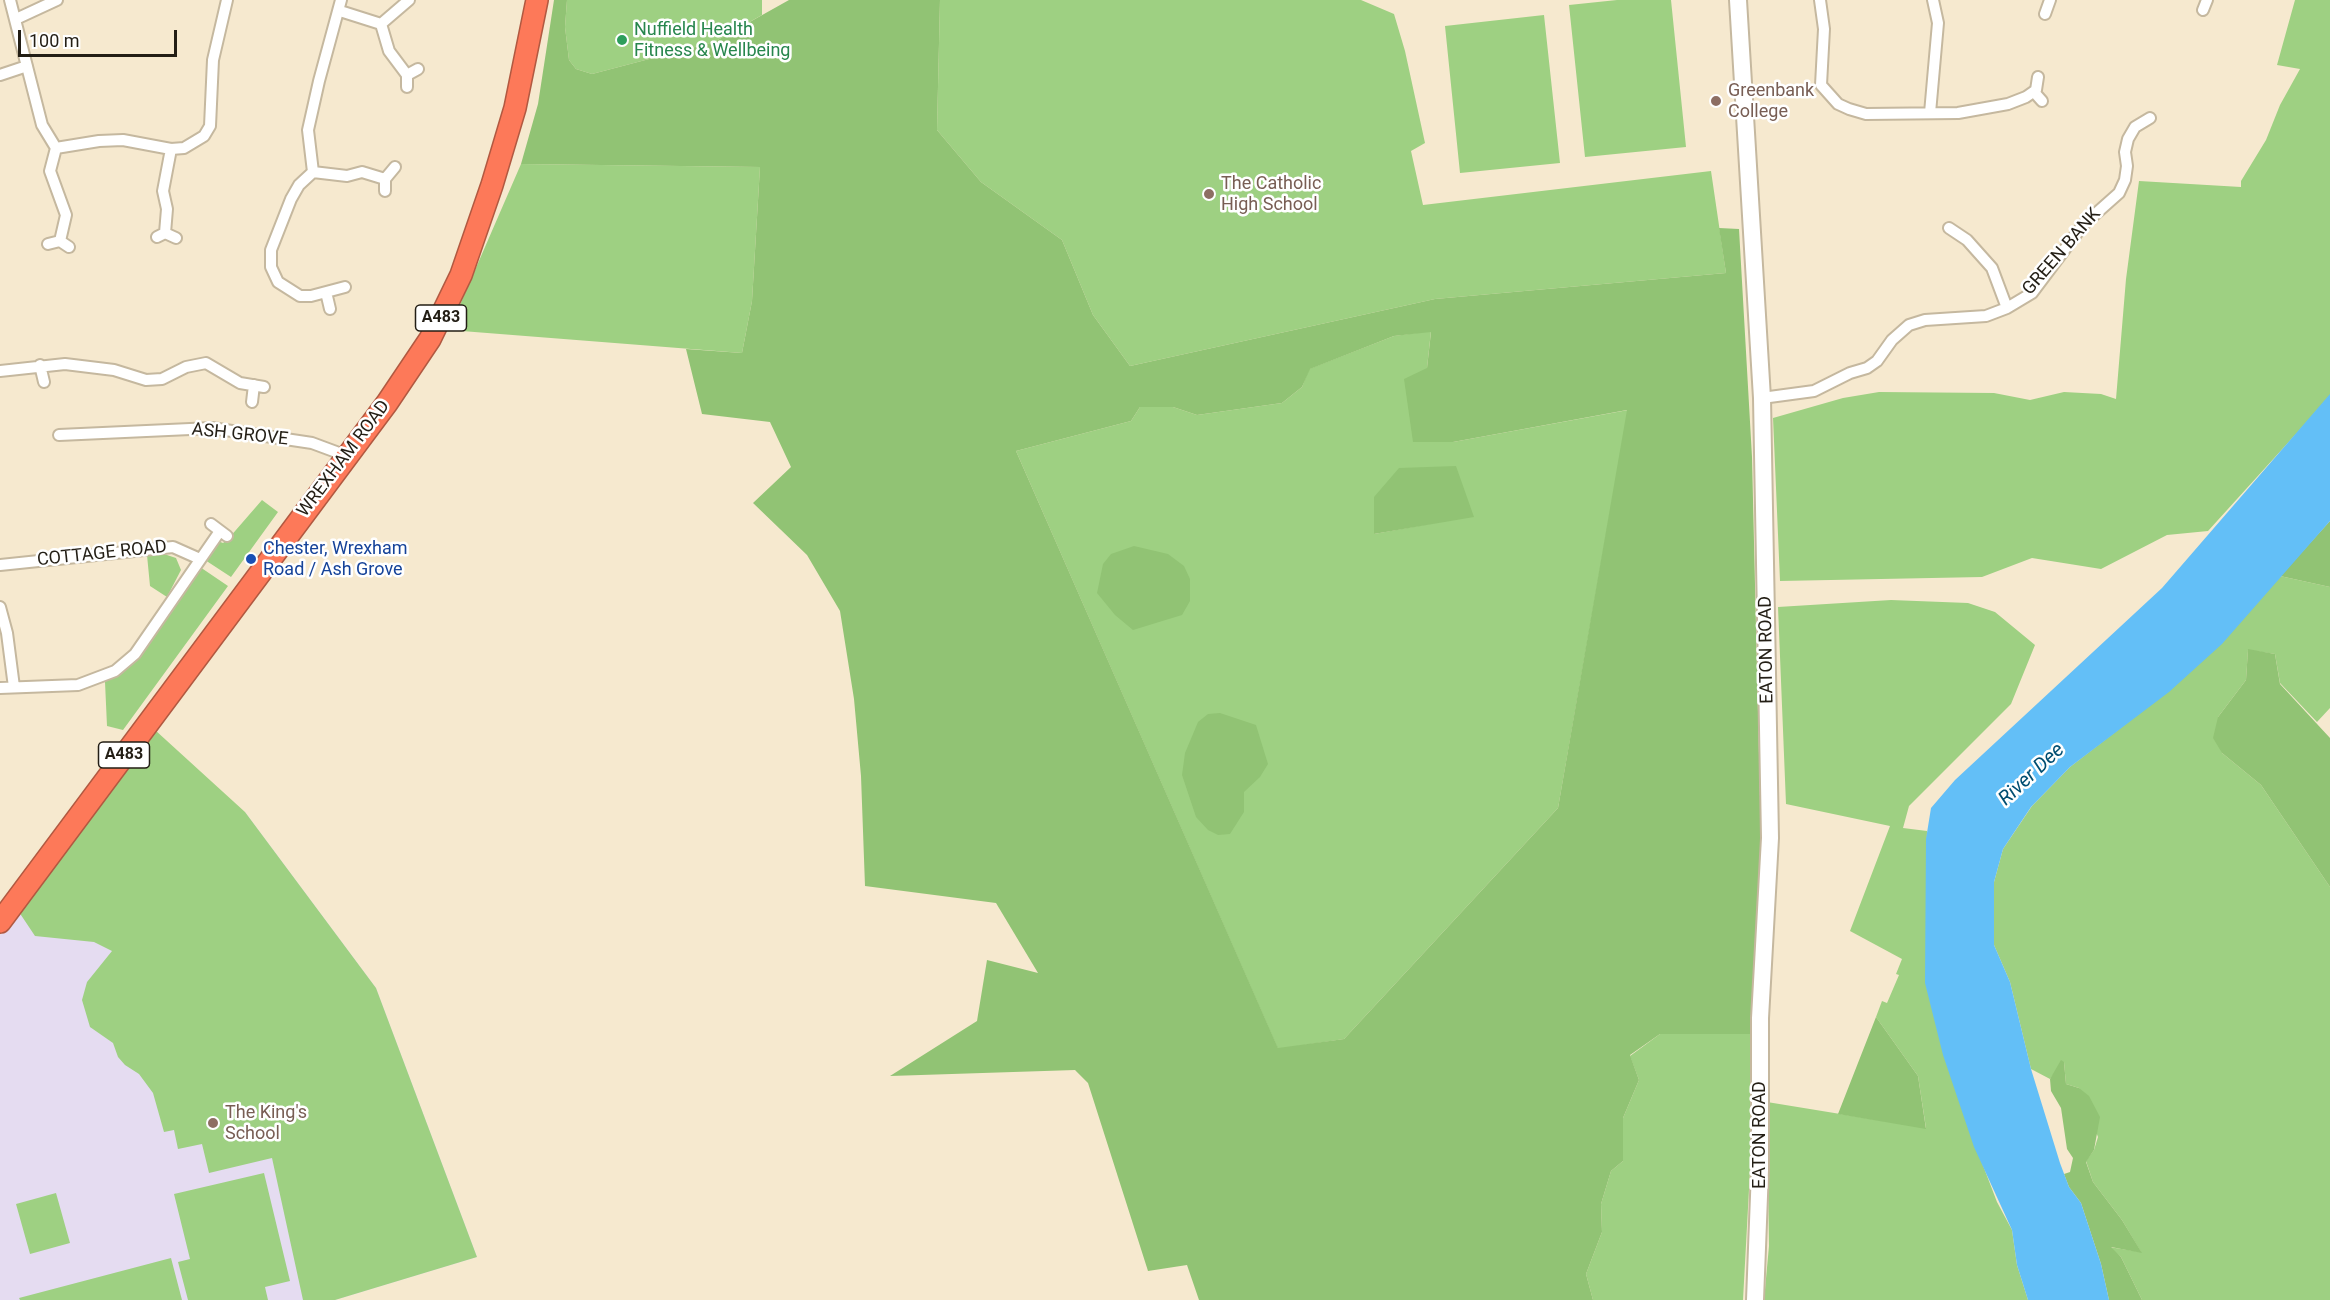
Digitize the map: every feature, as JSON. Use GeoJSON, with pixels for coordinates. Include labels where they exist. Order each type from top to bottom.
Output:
{"type":"FeatureCollection","features":[{"type":"Feature","properties":{"kind":"highway","name":"WREXHAM ROAD"},"geometry":{"type":"LineString","coordinates":[[0,922],[387,403],[430,339],[461,275],[515,108],[537,0]]}},
{"type":"Feature","properties":{"kind":"street"},"geometry":{"type":"LineString","coordinates":[[10,0],[42,125],[56,148],[50,171],[65,208],[64,244],[48,244]]}},
{"type":"Feature","properties":{"kind":"street"},"geometry":{"type":"LineString","coordinates":[[16,19],[57,0]]}},
{"type":"Feature","properties":{"kind":"street"},"geometry":{"type":"LineString","coordinates":[[56,148],[99,141],[123,140],[171,149],[184,148],[196,143],[210,126],[213,60],[227,0]]}},
{"type":"Feature","properties":{"kind":"street"},"geometry":{"type":"LineString","coordinates":[[381,24],[409,0]]}},
{"type":"Feature","properties":{"kind":"street","name":"EATON ROAD"},"geometry":{"type":"LineString","coordinates":[[1738,0],[1762,398],[1770,848],[1760,1018],[1760,1170],[1755,1300]]}},
{"type":"Feature","properties":{"kind":"street"},"geometry":{"type":"LineString","coordinates":[[1820,0],[1824,29],[1821,85],[1828,96],[1838,104],[1866,114],[1958,112],[2008,104],[2034,92]]}},
{"type":"Feature","properties":{"kind":"street"},"geometry":{"type":"LineString","coordinates":[[1930,113],[1938,23],[1934,0]]}},
{"type":"Feature","properties":{"kind":"street"},"geometry":{"type":"LineString","coordinates":[[2045,14],[2050,0]]}},
{"type":"Feature","properties":{"kind":"street"},"geometry":{"type":"LineString","coordinates":[[313,172],[308,130],[319,81],[341,6],[381,24],[389,51],[407,75],[407,87]]}},
{"type":"Feature","properties":{"kind":"street"},"geometry":{"type":"LineString","coordinates":[[0,75],[27,66]]}},
{"type":"Feature","properties":{"kind":"street"},"geometry":{"type":"LineString","coordinates":[[407,75],[418,69]]}},
{"type":"Feature","properties":{"kind":"street"},"geometry":{"type":"LineString","coordinates":[[2034,92],[2038,77]]}},
{"type":"Feature","properties":{"kind":"street"},"geometry":{"type":"LineString","coordinates":[[2034,92],[2042,101]]}},
{"type":"Feature","properties":{"kind":"street","name":"GREEN BANK"},"geometry":{"type":"LineString","coordinates":[[1762,398],[1814,391],[1850,373],[1867,368],[1877,361],[1892,340],[1910,325],[1925,320],[1986,316],[2007,308],[2032,293],[2083,225],[2119,193],[2126,180],[2125,152],[2128,140],[2135,127],[2150,118]]}},
{"type":"Feature","properties":{"kind":"street"},"geometry":{"type":"LineString","coordinates":[[171,149],[163,191],[167,209],[161,235],[176,238]]}},
{"type":"Feature","properties":{"kind":"street"},"geometry":{"type":"LineString","coordinates":[[313,172],[347,176],[362,172],[385,185],[395,168]]}},
{"type":"Feature","properties":{"kind":"street"},"geometry":{"type":"LineString","coordinates":[[313,172],[299,186],[291,199],[271,250],[273,277],[288,290],[300,296],[345,286]]}},
{"type":"Feature","properties":{"kind":"street"},"geometry":{"type":"LineString","coordinates":[[1949,228],[1967,240],[1992,268],[2007,308]]}},
{"type":"Feature","properties":{"kind":"street"},"geometry":{"type":"LineString","coordinates":[[326,292],[330,309]]}},
{"type":"Feature","properties":{"kind":"street"},"geometry":{"type":"LineString","coordinates":[[0,371],[40,365],[93,366],[146,380],[162,379],[186,367],[206,363],[240,382],[259,386],[252,402]]}},
{"type":"Feature","properties":{"kind":"street"},"geometry":{"type":"LineString","coordinates":[[40,365],[44,382]]}},
{"type":"Feature","properties":{"kind":"street","name":"ASH GROVE"},"geometry":{"type":"LineString","coordinates":[[59,435],[212,428],[312,443],[347,456]]}},
{"type":"Feature","properties":{"kind":"street"},"geometry":{"type":"LineString","coordinates":[[0,688],[78,685],[115,670],[135,654],[219,531]]}},
{"type":"Feature","properties":{"kind":"street","name":"COTTAGE ROAD"},"geometry":{"type":"LineString","coordinates":[[0,565],[167,547],[179,547],[200,559]]}},
{"type":"Feature","properties":{"kind":"street"},"geometry":{"type":"LineString","coordinates":[[0,607],[7,633],[14,687]]}},
{"type":"Feature","properties":{"kind":"shaded area","name":"The King's School"},"geometry":{"type":"Polygon","coordinates":[[[245,812],[376,988],[477,1257],[335,1300],[0,1300],[0,935],[19,912],[245,812]]]}},
{"type":"Feature","properties":{"kind":"green space"},"geometry":{"type":"Polygon","coordinates":[[[554,0],[567,0],[565,27],[569,60],[576,69],[592,74],[714,42],[789,0],[940,0],[937,130],[981,182],[1062,240],[1093,315],[1130,366],[1435,299],[1726,273],[1719,228],[1739,229],[1752,457],[1762,882],[1752,1034],[1660,1034],[1630,1055],[1639,1080],[1623,1118],[1623,1161],[1611,1171],[1601,1204],[1602,1232],[1586,1274],[1593,1300],[1199,1300],[1187,1265],[1148,1271],[1088,1083],[1075,1070],[890,1076],[977,1021],[987,960],[1038,973],[996,903],[865,886],[861,776],[854,699],[840,611],[807,555],[753,503],[791,467],[770,422],[702,414],[686,349],[742,353],[752,301],[760,167],[521,164],[538,104],[554,0]],[[1431,332],[1394,336],[1310,369],[1302,387],[1282,403],[1197,415],[1173,407],[1140,407],[1131,421],[1016,451],[1278,1048],[1344,1039],[1558,808],[1627,410],[1453,442],[1413,442],[1404,379],[1427,368],[1431,332]]]}},
{"type":"Feature","properties":{"kind":"green space"},"geometry":{"type":"Polygon","coordinates":[[[567,0],[762,0],[762,15],[714,42],[592,74],[576,69],[569,60],[565,27],[567,0]]]}},
{"type":"Feature","properties":{"kind":"green space","name":"The Catholic High School"},"geometry":{"type":"Polygon","coordinates":[[[940,0],[1361,0],[1394,14],[1405,51],[1425,143],[1411,151],[1423,205],[1711,171],[1726,273],[1435,299],[1130,366],[1093,315],[1062,240],[981,182],[937,130],[940,0]]]}},
{"type":"Feature","properties":{"kind":"green space"},"geometry":{"type":"Polygon","coordinates":[[[1617,0],[1671,0],[1686,147],[1585,157],[1569,5],[1617,0]]]}},
{"type":"Feature","properties":{"kind":"green space"},"geometry":{"type":"Polygon","coordinates":[[[2295,0],[2330,0],[2330,396],[2208,531],[2167,535],[2101,569],[2032,558],[1982,577],[1780,581],[1773,418],[1843,398],[1879,392],[1994,393],[2030,400],[2064,392],[2101,394],[2116,399],[2126,279],[2139,181],[2241,187],[2241,181],[2266,140],[2280,105],[2300,69],[2277,65],[2295,0]]]}},
{"type":"Feature","properties":{"kind":"green space"},"geometry":{"type":"Polygon","coordinates":[[[1544,15],[1560,163],[1460,173],[1445,26],[1544,15]]]}},
{"type":"Feature","properties":{"kind":"green space"},"geometry":{"type":"Polygon","coordinates":[[[521,164],[760,167],[752,301],[742,353],[449,330],[521,164]]]}},
{"type":"Feature","properties":{"kind":"green space"},"geometry":{"type":"Polygon","coordinates":[[[1431,331],[1427,368],[1453,442],[1628,410],[1558,808],[1344,1039],[1278,1049],[1016,451],[1131,421],[1140,407],[1173,407],[1197,415],[1282,403],[1302,387],[1309,369],[1394,336],[1431,331]],[[1374,497],[1374,534],[1473,516],[1374,497]]]}},
{"type":"Feature","properties":{"kind":"green space"},"geometry":{"type":"Polygon","coordinates":[[[1456,466],[1474,517],[1374,534],[1374,497],[1399,468],[1456,466]]]}},
{"type":"Feature","properties":{"kind":"green space"},"geometry":{"type":"Polygon","coordinates":[[[262,500],[278,512],[231,577],[205,560],[218,541],[223,543],[229,538],[262,500]]]}},
{"type":"Feature","properties":{"kind":"green space"},"geometry":{"type":"Polygon","coordinates":[[[2330,521],[2330,587],[2280,576],[2330,521]]]}},
{"type":"Feature","properties":{"kind":"green space"},"geometry":{"type":"Polygon","coordinates":[[[1134,546],[1168,554],[1184,566],[1190,579],[1190,601],[1182,615],[1133,630],[1115,615],[1097,593],[1103,564],[1111,554],[1134,546]]]}},
{"type":"Feature","properties":{"kind":"green space"},"geometry":{"type":"Polygon","coordinates":[[[161,553],[176,558],[181,570],[167,597],[150,586],[147,555],[161,553]]]}},
{"type":"Feature","properties":{"kind":"green space"},"geometry":{"type":"Polygon","coordinates":[[[200,567],[228,586],[123,730],[107,726],[105,682],[121,671],[200,567]]]}},
{"type":"Feature","properties":{"kind":"green space"},"geometry":{"type":"Polygon","coordinates":[[[2280,576],[2330,587],[2330,708],[2317,722],[2280,683],[2275,654],[2248,650],[2246,680],[2218,717],[2222,753],[2261,785],[2330,887],[2330,1300],[2142,1300],[2121,1257],[2109,1247],[2141,1252],[2122,1220],[2093,1182],[2086,1161],[2094,1150],[2098,1137],[2079,1088],[2066,1084],[2064,1062],[2050,1079],[2031,1069],[2010,982],[1994,945],[1994,882],[2003,849],[2032,806],[2070,767],[2168,691],[2280,576]]]}},
{"type":"Feature","properties":{"kind":"green space"},"geometry":{"type":"Polygon","coordinates":[[[1891,600],[1968,603],[1995,612],[2035,645],[2011,704],[1909,806],[1903,828],[1927,831],[1926,876],[1966,1121],[1997,1202],[2012,1230],[2017,1265],[2028,1300],[1764,1300],[1769,1246],[1767,1102],[1926,1128],[1918,1076],[1876,1017],[1882,1001],[1887,1003],[1899,975],[1896,974],[1902,959],[1850,931],[1890,826],[1786,804],[1778,607],[1891,600]]]}},
{"type":"Feature","properties":{"kind":"green space"},"geometry":{"type":"Polygon","coordinates":[[[2248,649],[2275,654],[2280,684],[2330,738],[2330,887],[2261,785],[2222,753],[2213,738],[2218,717],[2246,680],[2248,649]]]}},
{"type":"Feature","properties":{"kind":"green space"},"geometry":{"type":"Polygon","coordinates":[[[1220,713],[1256,725],[1268,764],[1260,777],[1244,792],[1244,812],[1230,834],[1218,835],[1208,830],[1196,817],[1182,775],[1185,753],[1198,722],[1208,714],[1220,713]]]}},
{"type":"Feature","properties":{"kind":"green space","name":"The King's School"},"geometry":{"type":"Polygon","coordinates":[[[155,730],[245,812],[376,988],[477,1257],[335,1300],[303,1300],[272,1158],[209,1173],[202,1144],[178,1149],[174,1130],[164,1132],[153,1093],[139,1074],[125,1065],[118,1057],[113,1043],[90,1027],[82,1000],[87,982],[112,951],[94,942],[35,936],[19,912],[155,730]]]}},
{"type":"Feature","properties":{"kind":"green space"},"geometry":{"type":"Polygon","coordinates":[[[1876,1017],[1918,1076],[1926,1129],[1838,1114],[1876,1017]]]}},
{"type":"Feature","properties":{"kind":"green space"},"geometry":{"type":"Polygon","coordinates":[[[1660,1034],[1752,1034],[1752,1134],[1743,1300],[1593,1300],[1586,1274],[1602,1232],[1601,1204],[1611,1171],[1623,1161],[1623,1118],[1639,1080],[1630,1056],[1660,1034]]]}},
{"type":"Feature","properties":{"kind":"green space"},"geometry":{"type":"Polygon","coordinates":[[[2061,1060],[2064,1062],[2066,1084],[2079,1088],[2089,1096],[2100,1117],[2094,1150],[2086,1162],[2093,1182],[2122,1220],[2142,1253],[2111,1247],[2121,1257],[2142,1300],[2109,1300],[2101,1264],[2081,1203],[2069,1187],[2064,1174],[2070,1172],[2073,1158],[2067,1149],[2061,1108],[2051,1091],[2050,1079],[2061,1060]]]}},
{"type":"Feature","properties":{"kind":"green space"},"geometry":{"type":"Polygon","coordinates":[[[264,1173],[290,1281],[265,1287],[268,1300],[188,1300],[178,1262],[190,1259],[174,1194],[264,1173]]]}},
{"type":"Feature","properties":{"kind":"green space"},"geometry":{"type":"Polygon","coordinates":[[[56,1193],[70,1243],[30,1254],[16,1204],[56,1193]]]}},
{"type":"Feature","properties":{"kind":"green space"},"geometry":{"type":"Polygon","coordinates":[[[171,1258],[182,1300],[20,1300],[19,1298],[171,1258]]]}},
{"type":"Feature","properties":{"kind":"water","name":"River Dee"},"geometry":{"type":"Polygon","coordinates":[[[2330,394],[2330,521],[2222,644],[2169,692],[2070,767],[2031,807],[2003,849],[1994,882],[1994,945],[2010,982],[2031,1069],[2060,1163],[2069,1187],[2081,1203],[2101,1264],[2109,1300],[2028,1300],[2017,1265],[2012,1230],[1974,1147],[1943,1055],[1925,983],[1926,839],[1931,808],[1955,780],[2162,588],[2330,394]]]}},
{"type":"Feature","properties":{"kind":"place","name":"Nuffield Health Fitness & Wellbeing"},"geometry":{"type":"Point","coordinates":[622,40]}},
{"type":"Feature","properties":{"kind":"place","name":"Greenbank College"},"geometry":{"type":"Point","coordinates":[1716,101]}},
{"type":"Feature","properties":{"kind":"place","name":"The Catholic High School"},"geometry":{"type":"Point","coordinates":[1209,194]}},
{"type":"Feature","properties":{"kind":"place","name":"Chester, Wrexham Road / Ash Grove"},"geometry":{"type":"Point","coordinates":[251,559]}},
{"type":"Feature","properties":{"kind":"place","name":"The King's School"},"geometry":{"type":"Point","coordinates":[213,1123]}}]}
